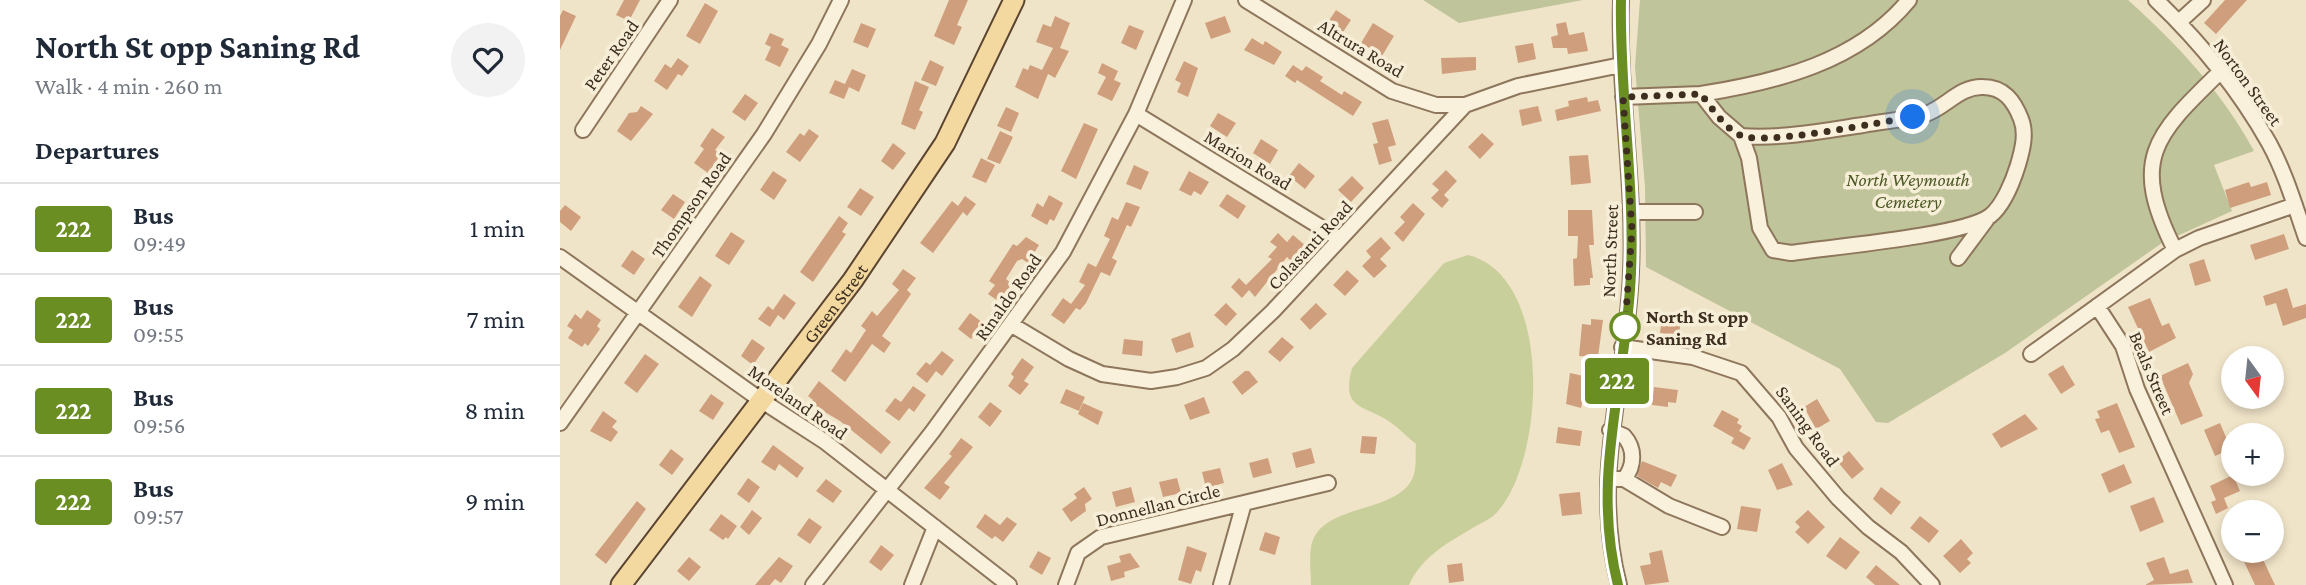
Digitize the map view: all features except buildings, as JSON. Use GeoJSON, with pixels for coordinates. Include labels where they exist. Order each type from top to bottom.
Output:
{"type":"FeatureCollection","features":[{"type":"Feature","properties":{"kind":"main road","name":"Green Street"},"geometry":{"type":"LineString","coordinates":[[621,585],[853,280],[945,143],[992,52],[1014,0]]}},
{"type":"Feature","properties":{"kind":"street","name":"Peter Road"},"geometry":{"type":"LineString","coordinates":[[583,131],[670,0]]}},
{"type":"Feature","properties":{"kind":"street","name":"Thompson Road"},"geometry":{"type":"LineString","coordinates":[[560,423],[764,134],[819,44],[841,0]]}},
{"type":"Feature","properties":{"kind":"street","name":"Rinaldo Road"},"geometry":{"type":"LineString","coordinates":[[813,585],[1012,325],[1063,252],[1136,114],[1184,0]]}},
{"type":"Feature","properties":{"kind":"street","name":"Altrura Road"},"geometry":{"type":"LineString","coordinates":[[1245,0],[1392,91],[1436,105],[1465,105]]}},
{"type":"Feature","properties":{"kind":"street","name":"North Street"},"geometry":{"type":"LineString","coordinates":[[1619,585],[1608,523],[1607,480],[1610,430],[1631,276],[1632,212],[1621,65],[1621,0]]}},
{"type":"Feature","properties":{"kind":"street"},"geometry":{"type":"LineString","coordinates":[[1623,97],[1701,94],[1792,74],[1830,60],[1867,38],[1909,0]]}},
{"type":"Feature","properties":{"kind":"street","name":"Norton Street"},"geometry":{"type":"LineString","coordinates":[[2156,0],[2179,22],[2220,72],[2269,144],[2306,238]]}},
{"type":"Feature","properties":{"kind":"street"},"geometry":{"type":"LineString","coordinates":[[2179,22],[2203,0]]}},
{"type":"Feature","properties":{"kind":"street","name":"Colasanti Road"},"geometry":{"type":"LineString","coordinates":[[1012,325],[1069,359],[1102,374],[1151,381],[1206,368],[1233,349],[1273,311],[1465,105],[1518,86],[1621,65]]}},
{"type":"Feature","properties":{"kind":"street"},"geometry":{"type":"LineString","coordinates":[[2175,250],[2159,215],[2152,180],[2158,139],[2170,122],[2220,72]]}},
{"type":"Feature","properties":{"kind":"street"},"geometry":{"type":"LineString","coordinates":[[1741,136],[1791,136],[1913,117],[1937,109],[1966,90],[1982,87],[1996,89],[2015,104],[2023,123],[2023,145],[2009,187],[1958,258]]}},
{"type":"Feature","properties":{"kind":"street"},"geometry":{"type":"LineString","coordinates":[[1701,94],[1719,117],[1741,136],[1749,158],[1760,228],[1773,250],[1791,253],[1940,232],[1987,218]]}},
{"type":"Feature","properties":{"kind":"street","name":"Marion Road"},"geometry":{"type":"LineString","coordinates":[[1136,114],[1340,239]]}},
{"type":"Feature","properties":{"kind":"street"},"geometry":{"type":"LineString","coordinates":[[2031,354],[2175,250],[2199,238],[2295,205]]}},
{"type":"Feature","properties":{"kind":"street"},"geometry":{"type":"LineString","coordinates":[[1632,212],[1695,212]]}},
{"type":"Feature","properties":{"kind":"street","name":"Moreland Road"},"geometry":{"type":"LineString","coordinates":[[560,257],[640,311],[762,401],[824,441],[1009,585]]}},
{"type":"Feature","properties":{"kind":"street","name":"Beals Street"},"geometry":{"type":"LineString","coordinates":[[2097,306],[2123,346],[2137,389],[2225,585]]}},
{"type":"Feature","properties":{"kind":"street","name":"Saning Road"},"geometry":{"type":"LineString","coordinates":[[1622,347],[1693,357],[1741,373],[1779,417],[1796,448],[1838,498],[1868,527],[1901,552],[1932,585]]}},
{"type":"Feature","properties":{"kind":"street"},"geometry":{"type":"LineString","coordinates":[[1610,430],[1624,436],[1631,446],[1631,467],[1625,479]]}},
{"type":"Feature","properties":{"kind":"street"},"geometry":{"type":"LineString","coordinates":[[1607,480],[1625,479],[1669,506],[1722,527]]}},
{"type":"Feature","properties":{"kind":"street","name":"Donnellan Circle"},"geometry":{"type":"LineString","coordinates":[[1066,585],[1078,553],[1101,537],[1328,483]]}},
{"type":"Feature","properties":{"kind":"street","name":"Donnellan Circle"},"geometry":{"type":"LineString","coordinates":[[1221,585],[1244,503]]}},
{"type":"Feature","properties":{"kind":"street"},"geometry":{"type":"LineString","coordinates":[[912,585],[934,527]]}},
{"type":"Feature","properties":{"kind":"green space"},"geometry":{"type":"Polygon","coordinates":[[[1423,0],[1583,0],[1459,23],[1423,0]]]}},
{"type":"Feature","properties":{"kind":"green space","name":"North Weymouth Cemetery"},"geometry":{"type":"Polygon","coordinates":[[[1640,0],[2128,0],[2198,70],[2228,109],[2254,151],[2214,165],[2232,211],[2162,243],[2005,353],[1888,423],[1876,422],[1840,369],[1646,267],[1645,187],[1635,67],[1640,0]]]}},
{"type":"Feature","properties":{"kind":"green space"},"geometry":{"type":"Polygon","coordinates":[[[1468,255],[1496,270],[1516,296],[1528,331],[1533,371],[1532,412],[1525,452],[1514,486],[1491,518],[1437,551],[1421,566],[1409,585],[1311,585],[1310,552],[1317,533],[1328,522],[1343,515],[1392,498],[1405,489],[1415,469],[1416,444],[1390,422],[1356,404],[1352,399],[1349,382],[1352,368],[1444,263],[1468,255]]]}},
{"type":"Feature","properties":{"kind":"bus line","name":"222"},"geometry":{"type":"LineString","coordinates":[[1618,585],[1608,523],[1607,459],[1631,276],[1632,230],[1621,65],[1621,0]]}},
{"type":"Feature","properties":{"kind":"place","name":"North St opp Saning Rd"},"geometry":{"type":"Point","coordinates":[1625,327]}},
{"type":"Feature","properties":{"kind":"route"},"geometry":{"type":"LineString","coordinates":[[1625,327],[1631,276],[1632,212],[1623,97],[1701,94],[1719,117],[1741,136],[1791,136],[1913,117]]}}]}
